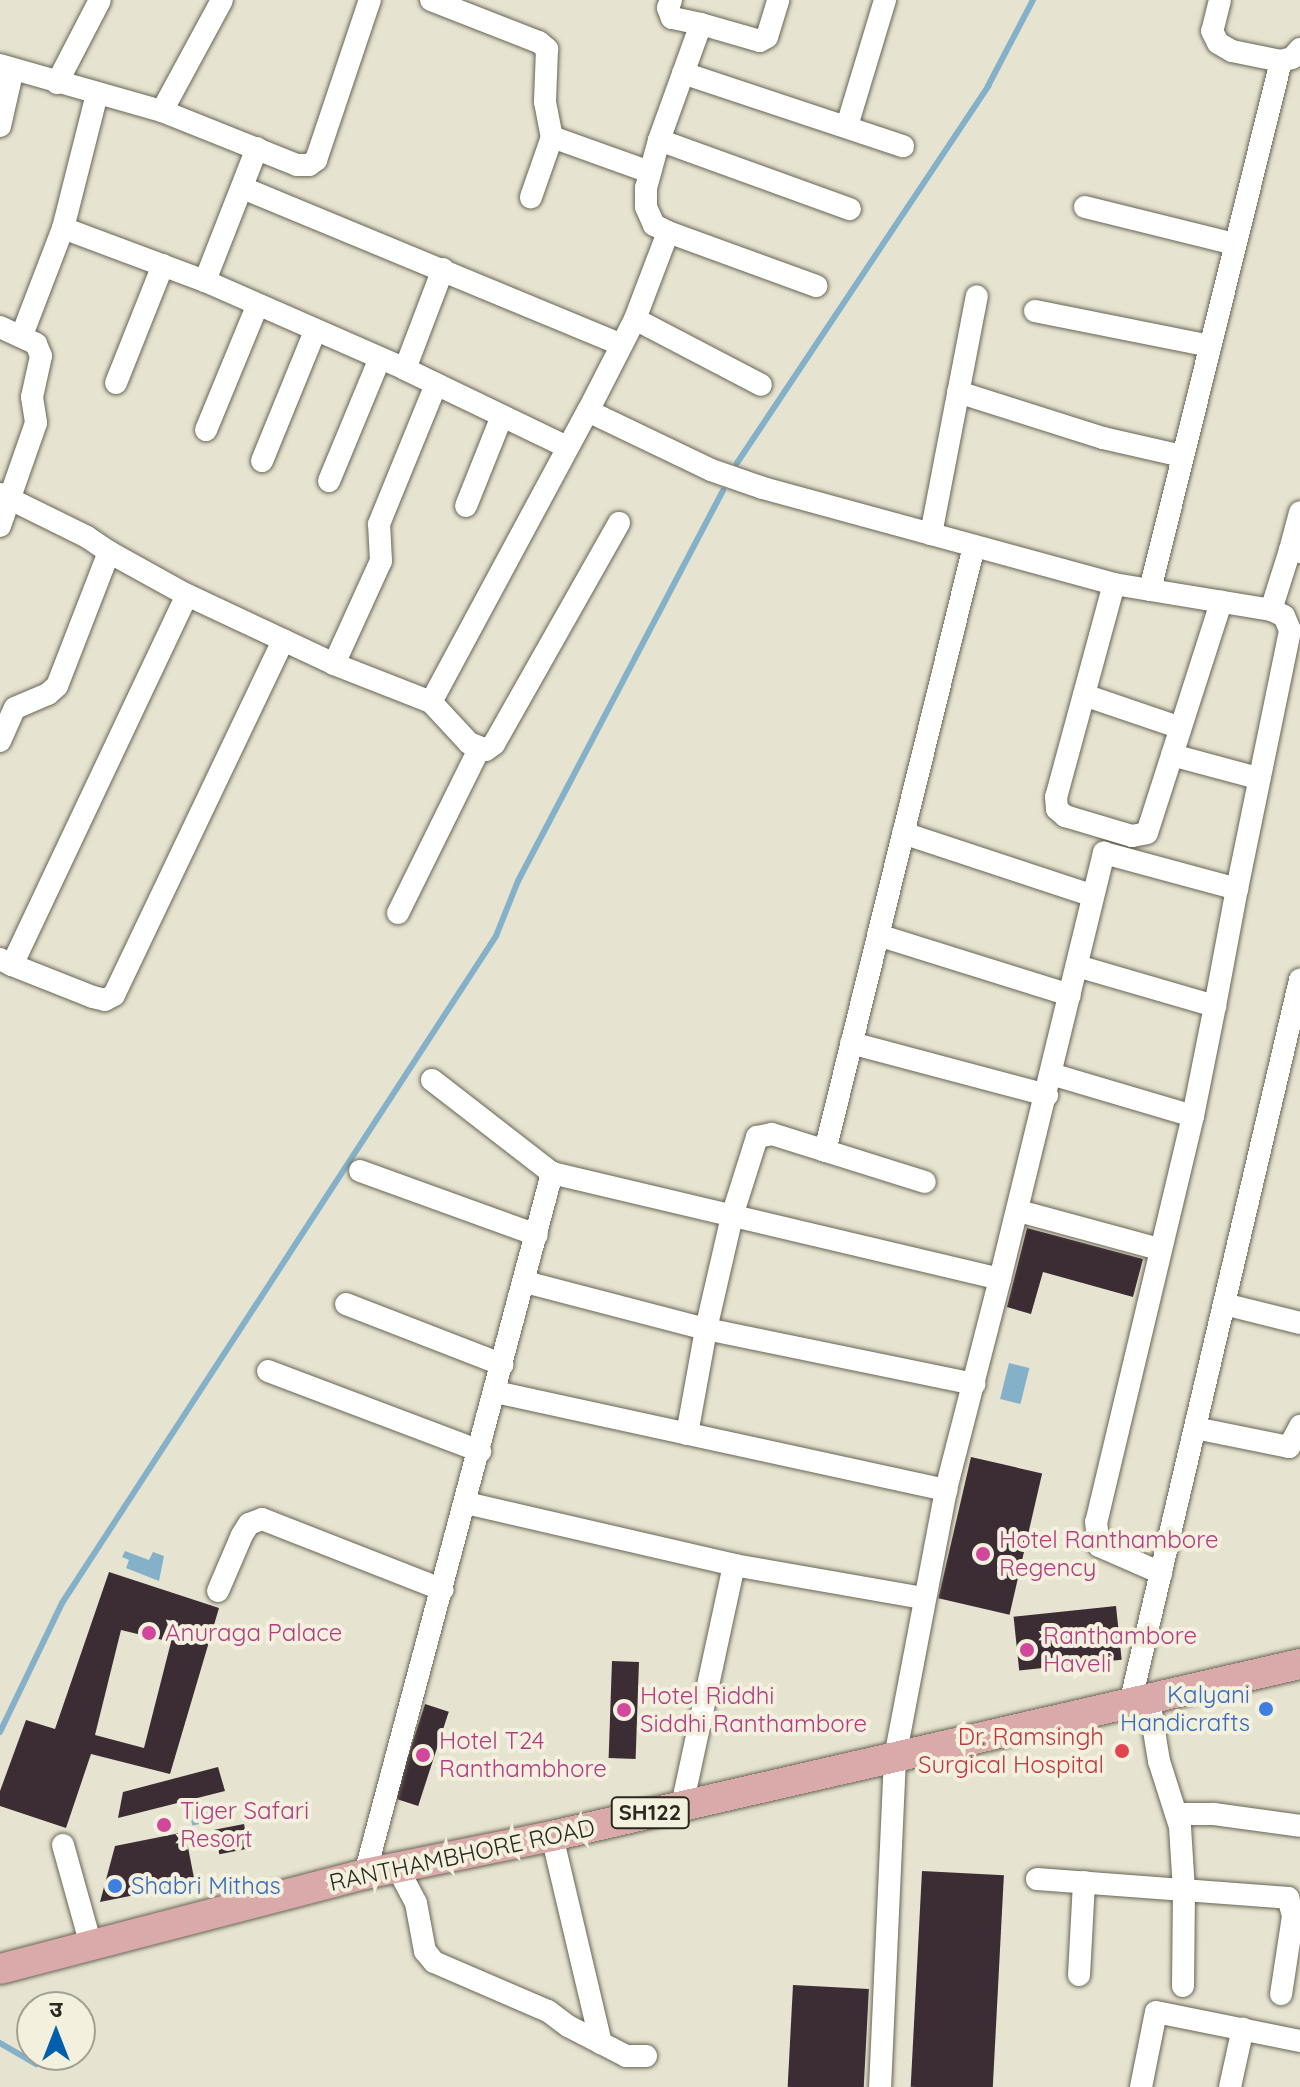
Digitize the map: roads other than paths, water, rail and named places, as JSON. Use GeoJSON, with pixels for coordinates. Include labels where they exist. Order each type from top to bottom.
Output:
{"type":"FeatureCollection","features":[{"type":"Feature","properties":{"kind":"main road","name":"RANTHAMBHORE ROAD"},"geometry":{"type":"LineString","coordinates":[[1,1969],[365,1874],[552,1836],[1300,1664]]}},
{"type":"Feature","properties":{"kind":"street"},"geometry":{"type":"LineString","coordinates":[[57,83],[100,0]]}},
{"type":"Feature","properties":{"kind":"street"},"geometry":{"type":"LineString","coordinates":[[162,111],[222,0]]}},
{"type":"Feature","properties":{"kind":"street"},"geometry":{"type":"LineString","coordinates":[[0,126],[7,67],[162,111],[297,165],[309,165],[316,160],[370,0]]}},
{"type":"Feature","properties":{"kind":"street"},"geometry":{"type":"LineString","coordinates":[[431,0],[547,49],[545,102],[552,137],[531,197]]}},
{"type":"Feature","properties":{"kind":"street"},"geometry":{"type":"LineString","coordinates":[[671,0],[668,8],[672,18],[760,41],[767,37],[778,0]]}},
{"type":"Feature","properties":{"kind":"street"},"geometry":{"type":"LineString","coordinates":[[847,126],[885,0]]}},
{"type":"Feature","properties":{"kind":"street"},"geometry":{"type":"LineString","coordinates":[[1150,590],[1235,244],[1291,55],[1232,51],[1218,43],[1212,31],[1220,0]]}},
{"type":"Feature","properties":{"kind":"street"},"geometry":{"type":"LineString","coordinates":[[701,24],[659,140],[650,172],[646,207],[654,225],[668,232],[816,286]]}},
{"type":"Feature","properties":{"kind":"street"},"geometry":{"type":"LineString","coordinates":[[683,73],[903,146]]}},
{"type":"Feature","properties":{"kind":"street"},"geometry":{"type":"LineString","coordinates":[[22,335],[63,228],[97,94]]}},
{"type":"Feature","properties":{"kind":"street"},"geometry":{"type":"LineString","coordinates":[[552,137],[650,172]]}},
{"type":"Feature","properties":{"kind":"street"},"geometry":{"type":"LineString","coordinates":[[659,140],[850,209]]}},
{"type":"Feature","properties":{"kind":"street"},"geometry":{"type":"LineString","coordinates":[[205,281],[257,148]]}},
{"type":"Feature","properties":{"kind":"street"},"geometry":{"type":"LineString","coordinates":[[243,188],[620,344]]}},
{"type":"Feature","properties":{"kind":"street"},"geometry":{"type":"LineString","coordinates":[[1085,207],[1235,244]]}},
{"type":"Feature","properties":{"kind":"street"},"geometry":{"type":"LineString","coordinates":[[63,228],[205,281],[405,369],[567,447]]}},
{"type":"Feature","properties":{"kind":"street"},"geometry":{"type":"LineString","coordinates":[[431,702],[635,319],[668,232]]}},
{"type":"Feature","properties":{"kind":"street"},"geometry":{"type":"LineString","coordinates":[[116,383],[163,265]]}},
{"type":"Feature","properties":{"kind":"street"},"geometry":{"type":"LineString","coordinates":[[405,369],[443,269]]}},
{"type":"Feature","properties":{"kind":"street"},"geometry":{"type":"LineString","coordinates":[[931,534],[977,296]]}},
{"type":"Feature","properties":{"kind":"street"},"geometry":{"type":"LineString","coordinates":[[206,430],[257,306]]}},
{"type":"Feature","properties":{"kind":"street"},"geometry":{"type":"LineString","coordinates":[[1035,311],[1210,346]]}},
{"type":"Feature","properties":{"kind":"street"},"geometry":{"type":"LineString","coordinates":[[635,319],[761,385]]}},
{"type":"Feature","properties":{"kind":"street"},"geometry":{"type":"LineString","coordinates":[[0,327],[36,344],[41,356],[32,397],[36,423],[5,497],[0,526]]}},
{"type":"Feature","properties":{"kind":"street"},"geometry":{"type":"LineString","coordinates":[[262,461],[315,331]]}},
{"type":"Feature","properties":{"kind":"street"},"geometry":{"type":"LineString","coordinates":[[329,481],[380,358]]}},
{"type":"Feature","properties":{"kind":"street"},"geometry":{"type":"LineString","coordinates":[[334,664],[381,561],[379,524],[436,384]]}},
{"type":"Feature","properties":{"kind":"street"},"geometry":{"type":"LineString","coordinates":[[958,392],[1103,438],[1182,456]]}},
{"type":"Feature","properties":{"kind":"street"},"geometry":{"type":"LineString","coordinates":[[588,411],[711,470],[1114,584],[1271,610],[1284,616],[1290,630],[1258,778],[1193,1116],[1096,1522],[1099,1546],[1161,1573]]}},
{"type":"Feature","properties":{"kind":"street"},"geometry":{"type":"LineString","coordinates":[[466,506],[502,416]]}},
{"type":"Feature","properties":{"kind":"street"},"geometry":{"type":"LineString","coordinates":[[5,497],[87,537],[187,595],[334,664],[431,702],[479,749],[486,750],[494,744],[619,523]]}},
{"type":"Feature","properties":{"kind":"street"},"geometry":{"type":"LineString","coordinates":[[1271,610],[1295,551],[1300,512]]}},
{"type":"Feature","properties":{"kind":"street"},"geometry":{"type":"LineString","coordinates":[[825,1151],[974,546]]}},
{"type":"Feature","properties":{"kind":"street"},"geometry":{"type":"LineString","coordinates":[[0,741],[15,708],[48,694],[57,686],[109,552]]}},
{"type":"Feature","properties":{"kind":"street"},"geometry":{"type":"LineString","coordinates":[[1114,584],[1056,797],[1057,809],[1065,816],[1140,836],[1147,833],[1221,602]]}},
{"type":"Feature","properties":{"kind":"street"},"geometry":{"type":"LineString","coordinates":[[187,595],[6,962],[93,997],[105,1000],[114,995],[283,640]]}},
{"type":"Feature","properties":{"kind":"street"},"geometry":{"type":"LineString","coordinates":[[1084,695],[1181,728]]}},
{"type":"Feature","properties":{"kind":"street"},"geometry":{"type":"LineString","coordinates":[[398,913],[479,749]]}},
{"type":"Feature","properties":{"kind":"street"},"geometry":{"type":"LineString","coordinates":[[1172,755],[1258,778]]}},
{"type":"Feature","properties":{"kind":"street"},"geometry":{"type":"LineString","coordinates":[[880,2087],[895,1758],[924,1598],[946,1490],[1019,1211],[1109,830]]}},
{"type":"Feature","properties":{"kind":"street"},"geometry":{"type":"LineString","coordinates":[[903,833],[1093,896]]}},
{"type":"Feature","properties":{"kind":"street"},"geometry":{"type":"LineString","coordinates":[[1104,853],[1237,889]]}},
{"type":"Feature","properties":{"kind":"street"},"geometry":{"type":"LineString","coordinates":[[878,935],[1070,995]]}},
{"type":"Feature","properties":{"kind":"street"},"geometry":{"type":"LineString","coordinates":[[1077,966],[1215,1006]]}},
{"type":"Feature","properties":{"kind":"street"},"geometry":{"type":"LineString","coordinates":[[1183,1986],[1184,1891],[1180,1827],[1140,1702],[1161,1573],[1300,980]]}},
{"type":"Feature","properties":{"kind":"street"},"geometry":{"type":"LineString","coordinates":[[851,1043],[1193,1116]]}},
{"type":"Feature","properties":{"kind":"street"},"geometry":{"type":"LineString","coordinates":[[432,1080],[552,1173],[1000,1279]]}},
{"type":"Feature","properties":{"kind":"street"},"geometry":{"type":"LineString","coordinates":[[687,1434],[706,1329],[732,1216],[757,1137],[772,1134],[925,1182]]}},
{"type":"Feature","properties":{"kind":"street"},"geometry":{"type":"LineString","coordinates":[[360,1171],[537,1235]]}},
{"type":"Feature","properties":{"kind":"street"},"geometry":{"type":"LineString","coordinates":[[365,1874],[552,1173]]}},
{"type":"Feature","properties":{"kind":"street"},"geometry":{"type":"LineString","coordinates":[[1019,1211],[1159,1249]]}},
{"type":"Feature","properties":{"kind":"street"},"geometry":{"type":"LineString","coordinates":[[525,1282],[706,1329],[974,1384]]}},
{"type":"Feature","properties":{"kind":"street"},"geometry":{"type":"LineString","coordinates":[[346,1304],[503,1365]]}},
{"type":"Feature","properties":{"kind":"street"},"geometry":{"type":"LineString","coordinates":[[1224,1304],[1300,1323]]}},
{"type":"Feature","properties":{"kind":"street"},"geometry":{"type":"LineString","coordinates":[[268,1371],[480,1451]]}},
{"type":"Feature","properties":{"kind":"street"},"geometry":{"type":"LineString","coordinates":[[496,1392],[946,1490]]}},
{"type":"Feature","properties":{"kind":"street"},"geometry":{"type":"LineString","coordinates":[[1195,1428],[1289,1447],[1300,1426]]}},
{"type":"Feature","properties":{"kind":"street"},"geometry":{"type":"LineString","coordinates":[[466,1503],[734,1565],[924,1598]]}},
{"type":"Feature","properties":{"kind":"street"},"geometry":{"type":"LineString","coordinates":[[218,1591],[242,1535],[249,1524],[262,1519],[443,1590]]}},
{"type":"Feature","properties":{"kind":"street"},"geometry":{"type":"LineString","coordinates":[[682,1806],[734,1565]]}},
{"type":"Feature","properties":{"kind":"street"},"geometry":{"type":"LineString","coordinates":[[1176,1814],[1214,1814],[1300,1826]]}},
{"type":"Feature","properties":{"kind":"street"},"geometry":{"type":"LineString","coordinates":[[552,1836],[601,2043]]}},
{"type":"Feature","properties":{"kind":"street"},"geometry":{"type":"LineString","coordinates":[[63,1845],[91,1945]]}},
{"type":"Feature","properties":{"kind":"street"},"geometry":{"type":"LineString","coordinates":[[398,1869],[416,1903],[425,1951],[434,1962],[548,2011],[626,2056],[646,2056]]}},
{"type":"Feature","properties":{"kind":"street"},"geometry":{"type":"LineString","coordinates":[[1037,1879],[1288,1898],[1293,1916],[1281,1994]]}},
{"type":"Feature","properties":{"kind":"street"},"geometry":{"type":"LineString","coordinates":[[1079,1975],[1084,1882]]}},
{"type":"Feature","properties":{"kind":"street"},"geometry":{"type":"LineString","coordinates":[[1141,2087],[1156,2012],[1300,2041]]}},
{"type":"Feature","properties":{"kind":"street"},"geometry":{"type":"LineString","coordinates":[[1230,2087],[1243,2028]]}},
{"type":"Feature","properties":{"kind":"water"},"geometry":{"type":"Polygon","coordinates":[[[1009,1363],[1029,1368],[1020,1404],[1000,1399],[1009,1363]]]}},
{"type":"Feature","properties":{"kind":"water"},"geometry":{"type":"Polygon","coordinates":[[[125,1551],[149,1560],[153,1552],[164,1556],[159,1581],[126,1568],[129,1560],[122,1557],[125,1551]]]}},
{"type":"Feature","properties":{"kind":"water"},"geometry":{"type":"Polygon","coordinates":[[[214,1806],[217,1821],[192,1825],[189,1811],[214,1806]]]}},
{"type":"Feature","properties":{"kind":"waterway"},"geometry":{"type":"LineString","coordinates":[[737,463],[988,86],[1033,0]]}},
{"type":"Feature","properties":{"kind":"waterway"},"geometry":{"type":"LineString","coordinates":[[0,1732],[62,1603],[496,936],[518,881],[723,491]]}},
{"type":"Feature","properties":{"kind":"waterway"},"geometry":{"type":"LineString","coordinates":[[0,2043],[16,2052]]}},
{"type":"Feature","properties":{"kind":"place","name":"Hotel Ranthambore Regency"},"geometry":{"type":"Point","coordinates":[983,1554]}},
{"type":"Feature","properties":{"kind":"place","name":"Anuraga Palace"},"geometry":{"type":"Point","coordinates":[149,1633]}},
{"type":"Feature","properties":{"kind":"place","name":"Ranthambore Haveli"},"geometry":{"type":"Point","coordinates":[1027,1650]}},
{"type":"Feature","properties":{"kind":"place","name":"Kalyani Handicrafts"},"geometry":{"type":"Point","coordinates":[1266,1709]}},
{"type":"Feature","properties":{"kind":"place","name":"Hotel Riddhi Siddhi Ranthambore"},"geometry":{"type":"Point","coordinates":[624,1710]}},
{"type":"Feature","properties":{"kind":"place","name":"Dr. Ramsingh Surgical Hospital"},"geometry":{"type":"Point","coordinates":[1122,1751]}},
{"type":"Feature","properties":{"kind":"place","name":"Hotel T24 Ranthambhore"},"geometry":{"type":"Point","coordinates":[423,1755]}},
{"type":"Feature","properties":{"kind":"place","name":"Tiger Safari Resort"},"geometry":{"type":"Point","coordinates":[164,1825]}},
{"type":"Feature","properties":{"kind":"place","name":"Shabri Mithas"},"geometry":{"type":"Point","coordinates":[115,1886]}}]}
